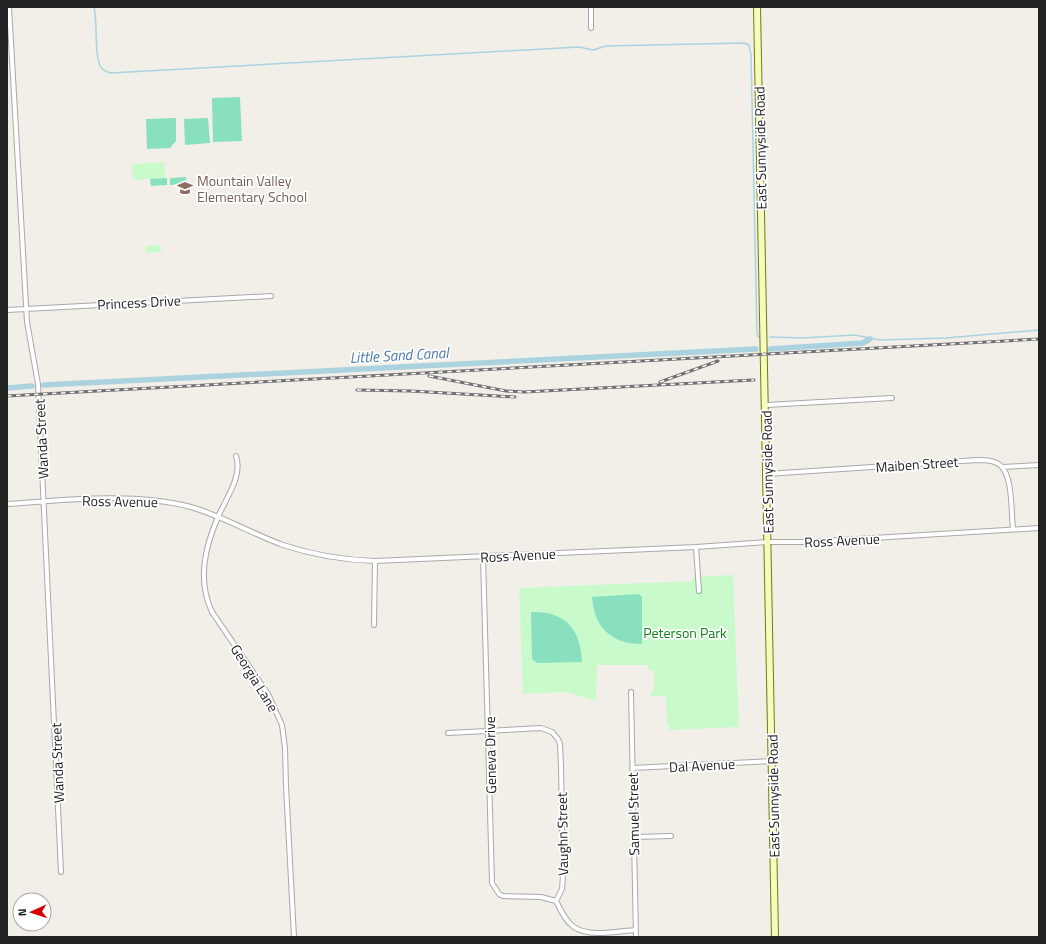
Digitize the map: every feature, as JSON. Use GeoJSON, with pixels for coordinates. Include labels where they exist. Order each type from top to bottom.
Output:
{"type":"FeatureCollection","features":[{"type":"Feature","properties":{"kind":"main road","name":"East Sunnyside Road"},"geometry":{"type":"LineString","coordinates":[[757,7],[766,405],[775,937]]}},
{"type":"Feature","properties":{"kind":"street","name":"Wanda Street"},"geometry":{"type":"LineString","coordinates":[[9,7],[27,309],[30,345],[38,384],[61,872]]}},
{"type":"Feature","properties":{"kind":"street"},"geometry":{"type":"LineString","coordinates":[[591,7],[591,28]]}},
{"type":"Feature","properties":{"kind":"street","name":"Princess Drive"},"geometry":{"type":"LineString","coordinates":[[7,310],[271,296]]}},
{"type":"Feature","properties":{"kind":"street"},"geometry":{"type":"LineString","coordinates":[[766,405],[892,398]]}},
{"type":"Feature","properties":{"kind":"street","name":"Georgia Lane"},"geometry":{"type":"LineString","coordinates":[[236,456],[239,465],[237,474],[218,517],[204,559],[204,590],[206,600],[212,612],[268,694],[282,724],[285,748],[294,937]]}},
{"type":"Feature","properties":{"kind":"street","name":"Maiben Street"},"geometry":{"type":"LineString","coordinates":[[767,474],[977,460],[994,462],[1002,467]]}},
{"type":"Feature","properties":{"kind":"street"},"geometry":{"type":"LineString","coordinates":[[1013,529],[1008,479],[1002,467],[1039,465]]}},
{"type":"Feature","properties":{"kind":"street","name":"Ross Avenue"},"geometry":{"type":"LineString","coordinates":[[7,504],[123,498],[143,499],[191,508],[218,517],[284,545],[348,560],[375,561],[696,547],[768,542],[807,542],[931,536],[1039,528]]}},
{"type":"Feature","properties":{"kind":"street"},"geometry":{"type":"LineString","coordinates":[[696,547],[699,591]]}},
{"type":"Feature","properties":{"kind":"street","name":"Geneva Drive"},"geometry":{"type":"LineString","coordinates":[[483,557],[492,883],[499,894],[503,896],[541,897],[556,901]]}},
{"type":"Feature","properties":{"kind":"street"},"geometry":{"type":"LineString","coordinates":[[374,624],[375,561]]}},
{"type":"Feature","properties":{"kind":"street","name":"Samuel Street"},"geometry":{"type":"LineString","coordinates":[[631,692],[636,937]]}},
{"type":"Feature","properties":{"kind":"street","name":"Vaughn Street"},"geometry":{"type":"LineString","coordinates":[[489,731],[541,728],[552,732],[560,744],[563,876],[562,889],[556,901]]}},
{"type":"Feature","properties":{"kind":"street"},"geometry":{"type":"LineString","coordinates":[[448,733],[489,731]]}},
{"type":"Feature","properties":{"kind":"street","name":"Dal Avenue"},"geometry":{"type":"LineString","coordinates":[[632,768],[772,761]]}},
{"type":"Feature","properties":{"kind":"street"},"geometry":{"type":"LineString","coordinates":[[634,837],[672,836]]}},
{"type":"Feature","properties":{"kind":"street"},"geometry":{"type":"LineString","coordinates":[[556,901],[565,918],[573,927],[586,933],[636,930]]}},
{"type":"Feature","properties":{"kind":"green space"},"geometry":{"type":"Polygon","coordinates":[[[240,97],[242,141],[213,142],[212,98],[240,97]]]}},
{"type":"Feature","properties":{"kind":"green space"},"geometry":{"type":"Polygon","coordinates":[[[176,118],[176,141],[170,148],[147,149],[146,119],[176,118]]]}},
{"type":"Feature","properties":{"kind":"green space"},"geometry":{"type":"Polygon","coordinates":[[[208,118],[210,143],[185,145],[184,119],[208,118]]]}},
{"type":"Feature","properties":{"kind":"green space"},"geometry":{"type":"Polygon","coordinates":[[[164,162],[165,178],[133,180],[132,164],[164,162]]]}},
{"type":"Feature","properties":{"kind":"green space"},"geometry":{"type":"Polygon","coordinates":[[[186,177],[187,184],[170,185],[170,178],[186,177]]]}},
{"type":"Feature","properties":{"kind":"green space"},"geometry":{"type":"Polygon","coordinates":[[[167,178],[167,185],[151,186],[150,179],[167,178]]]}},
{"type":"Feature","properties":{"kind":"green space"},"geometry":{"type":"Polygon","coordinates":[[[161,245],[161,252],[146,253],[146,246],[161,245]]]}},
{"type":"Feature","properties":{"kind":"green space","name":"Peterson Park"},"geometry":{"type":"Polygon","coordinates":[[[733,575],[739,727],[670,730],[667,723],[666,696],[650,696],[654,689],[654,670],[648,670],[648,665],[597,665],[596,701],[568,692],[523,694],[519,588],[693,581],[693,577],[733,575]]]}},
{"type":"Feature","properties":{"kind":"green space"},"geometry":{"type":"Polygon","coordinates":[[[639,594],[642,597],[642,644],[621,641],[606,632],[596,617],[592,597],[639,594]]]}},
{"type":"Feature","properties":{"kind":"green space"},"geometry":{"type":"Polygon","coordinates":[[[531,612],[553,615],[569,624],[578,640],[582,662],[537,663],[532,659],[531,612]]]}},
{"type":"Feature","properties":{"kind":"waterway"},"geometry":{"type":"LineString","coordinates":[[94,7],[99,63],[105,71],[110,73],[579,47],[593,50],[606,46],[745,43],[749,45],[751,55],[757,332],[758,337],[760,337]]}},
{"type":"Feature","properties":{"kind":"waterway"},"geometry":{"type":"LineString","coordinates":[[770,337],[802,338],[855,335],[880,340],[946,338],[1039,330]]}},
{"type":"Feature","properties":{"kind":"waterway"},"geometry":{"type":"LineString","coordinates":[[770,349],[863,343],[870,339]]}},
{"type":"Feature","properties":{"kind":"waterway","name":"Little Sand Canal"},"geometry":{"type":"LineString","coordinates":[[44,385],[756,349]]}},
{"type":"Feature","properties":{"kind":"waterway","name":"Little Sand Canal"},"geometry":{"type":"LineString","coordinates":[[7,388],[32,386]]}},
{"type":"Feature","properties":{"kind":"railway"},"geometry":{"type":"LineString","coordinates":[[7,396],[1039,339]]}},
{"type":"Feature","properties":{"kind":"railway"},"geometry":{"type":"LineString","coordinates":[[660,382],[718,361]]}},
{"type":"Feature","properties":{"kind":"railway"},"geometry":{"type":"LineString","coordinates":[[429,376],[506,391],[524,392],[754,380]]}},
{"type":"Feature","properties":{"kind":"railway"},"geometry":{"type":"LineString","coordinates":[[357,390],[411,391],[515,397]]}},
{"type":"Feature","properties":{"kind":"place","name":"Mountain Valley Elementary School"},"geometry":{"type":"Point","coordinates":[185,188]}}]}
